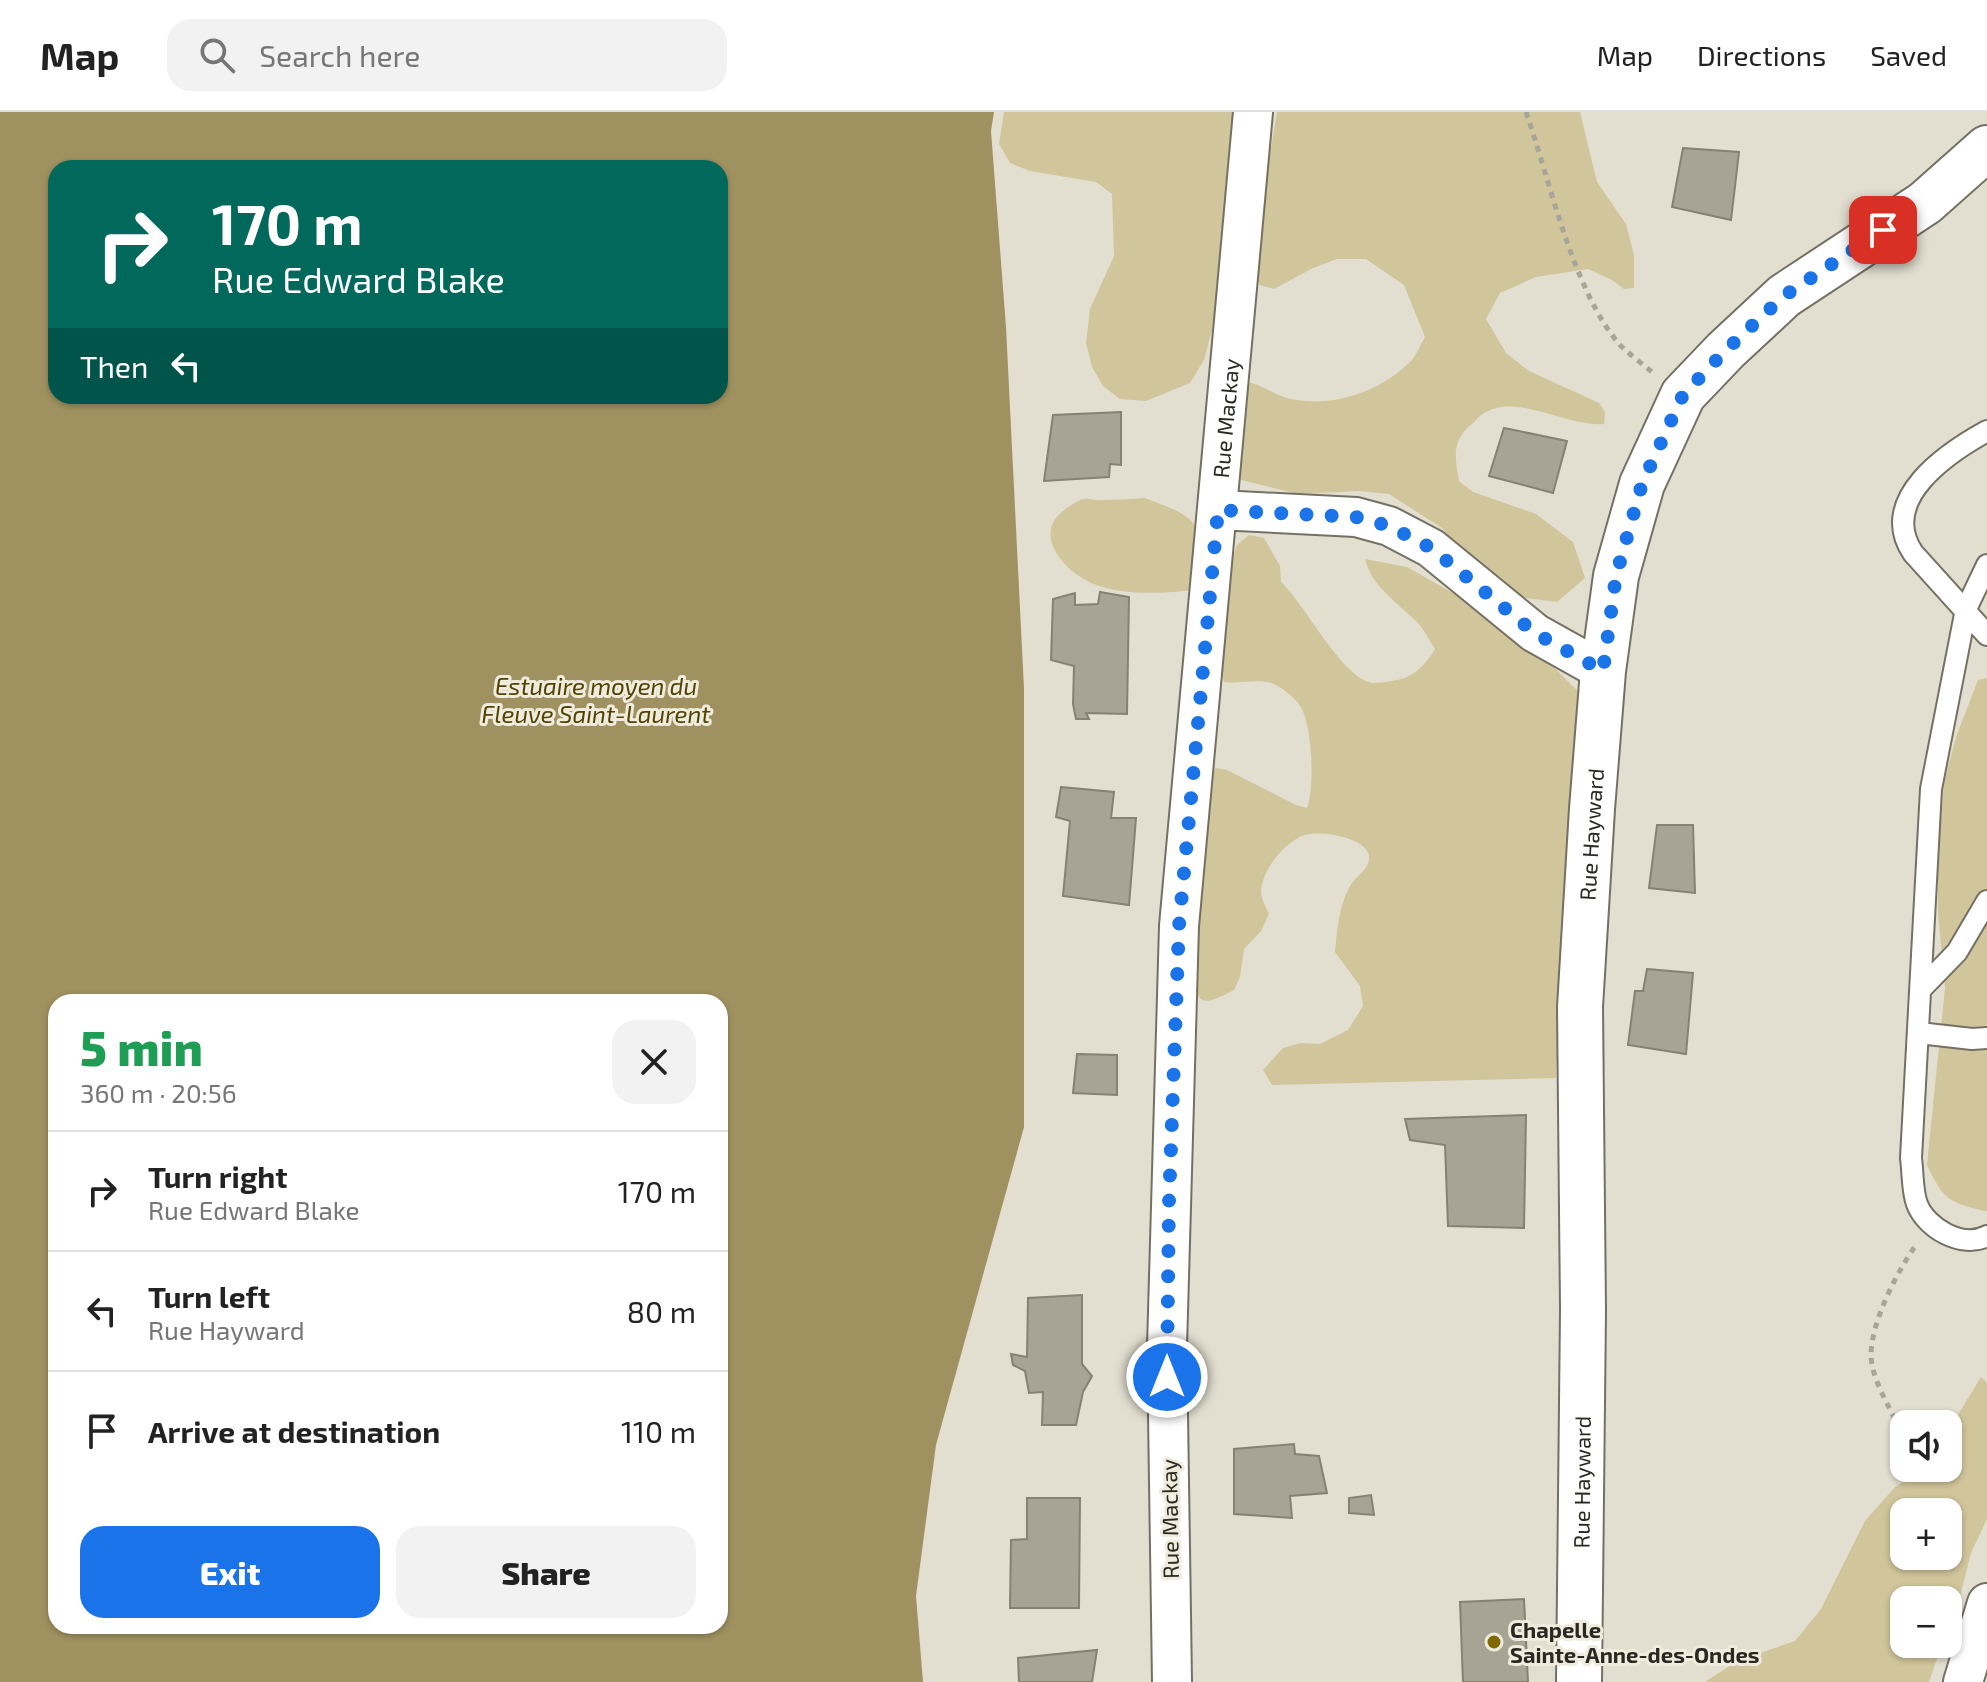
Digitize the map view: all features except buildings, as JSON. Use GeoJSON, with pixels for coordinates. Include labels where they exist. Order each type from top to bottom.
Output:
{"type":"FeatureCollection","features":[{"type":"Feature","properties":{"kind":"street","name":"Rue Mackay"},"geometry":{"type":"LineString","coordinates":[[1172,1682],[1167,1347],[1179,926],[1253,112]]}},
{"type":"Feature","properties":{"kind":"street","name":"Rue Hayward"},"geometry":{"type":"LineString","coordinates":[[1579,1682],[1583,1310],[1580,1007],[1603,671],[1616,576],[1642,484],[1683,395],[1784,296],[1925,203],[1987,148]]}},
{"type":"Feature","properties":{"kind":"street"},"geometry":{"type":"LineString","coordinates":[[1218,510],[1356,517],[1389,526],[1431,548],[1535,633],[1603,671]]}},
{"type":"Feature","properties":{"kind":"street"},"geometry":{"type":"LineString","coordinates":[[1963,1682],[1987,1603]]}},
{"type":"Feature","properties":{"kind":"lane"},"geometry":{"type":"LineString","coordinates":[[1987,431],[1942,459],[1917,485],[1904,509],[1905,541],[1987,635]]}},
{"type":"Feature","properties":{"kind":"lane"},"geometry":{"type":"LineString","coordinates":[[1987,565],[1966,609],[1931,789],[1911,1158],[1917,1204],[1931,1224],[1952,1237],[1981,1239],[1987,1236]]}},
{"type":"Feature","properties":{"kind":"lane"},"geometry":{"type":"LineString","coordinates":[[1921,989],[1957,952],[1987,901]]}},
{"type":"Feature","properties":{"kind":"lane"},"geometry":{"type":"LineString","coordinates":[[1919,1033],[1987,1038]]}},
{"type":"Feature","properties":{"kind":"path"},"geometry":{"type":"LineString","coordinates":[[1526,112],[1551,192],[1591,298],[1620,345],[1683,395]]}},
{"type":"Feature","properties":{"kind":"path"},"geometry":{"type":"LineString","coordinates":[[1891,1410],[1875,1374],[1871,1354],[1878,1322],[1890,1291],[1906,1259],[1931,1224]]}},
{"type":"Feature","properties":{"kind":"shaded area"},"geometry":{"type":"Polygon","coordinates":[[[1004,112],[1236,112],[1217,312],[1204,360],[1190,383],[1146,401],[1120,399],[1103,386],[1092,367],[1086,343],[1090,309],[1114,256],[1112,194],[1096,182],[1030,171],[1010,163],[999,144],[1004,112]]]}},
{"type":"Feature","properties":{"kind":"shaded area"},"geometry":{"type":"Polygon","coordinates":[[[1277,112],[1580,112],[1597,182],[1626,224],[1634,255],[1634,288],[1624,289],[1588,269],[1536,277],[1500,293],[1486,319],[1506,353],[1529,371],[1599,403],[1605,412],[1604,424],[1590,424],[1528,409],[1499,407],[1482,414],[1465,430],[1456,450],[1459,481],[1473,492],[1536,514],[1573,542],[1585,578],[1557,602],[1518,597],[1457,548],[1442,528],[1389,494],[1359,491],[1298,494],[1233,478],[1240,381],[1253,383],[1287,398],[1336,400],[1368,390],[1397,374],[1416,354],[1425,337],[1404,285],[1366,259],[1337,259],[1274,289],[1260,285],[1251,270],[1277,112]]]}},
{"type":"Feature","properties":{"kind":"shaded area"},"geometry":{"type":"Polygon","coordinates":[[[1145,498],[1175,510],[1195,525],[1199,544],[1193,590],[1150,593],[1105,588],[1079,576],[1062,561],[1052,543],[1051,534],[1052,525],[1067,508],[1085,499],[1145,498]]]}},
{"type":"Feature","properties":{"kind":"shaded area"},"geometry":{"type":"Polygon","coordinates":[[[1249,535],[1264,538],[1280,566],[1281,582],[1337,655],[1361,678],[1375,683],[1406,677],[1423,666],[1435,649],[1420,625],[1379,586],[1365,559],[1407,567],[1495,617],[1536,650],[1585,698],[1560,990],[1556,1078],[1272,1085],[1263,1070],[1283,1048],[1300,1043],[1320,1044],[1348,1030],[1363,1006],[1360,986],[1335,952],[1343,901],[1350,886],[1367,865],[1369,856],[1360,844],[1342,836],[1305,835],[1290,843],[1276,857],[1265,874],[1261,891],[1269,914],[1261,931],[1244,949],[1240,977],[1234,990],[1209,1001],[1200,998],[1197,993],[1194,972],[1210,789],[1215,768],[1227,770],[1307,808],[1311,787],[1310,744],[1300,705],[1286,691],[1268,682],[1224,682],[1219,665],[1231,563],[1237,545],[1249,535]]]}},
{"type":"Feature","properties":{"kind":"shaded area"},"geometry":{"type":"Polygon","coordinates":[[[1987,678],[1987,1211],[1984,1211],[1948,1197],[1927,1165],[1945,988],[1938,913],[1938,859],[1944,783],[1956,737],[1978,680],[1987,678]]]}},
{"type":"Feature","properties":{"kind":"shaded area"},"geometry":{"type":"Polygon","coordinates":[[[1981,1377],[1987,1383],[1987,1519],[1971,1553],[1962,1588],[1890,1586],[1890,1658],[1937,1658],[1929,1682],[1705,1682],[1737,1661],[1795,1641],[1821,1609],[1865,1521],[1903,1482],[1962,1482],[1961,1410],[1981,1377]]]}},
{"type":"Feature","properties":{"kind":"water","name":"Estuaire moyen du Fleuve Saint-Laurent"},"geometry":{"type":"Polygon","coordinates":[[[0,112],[994,112],[991,131],[1006,327],[1024,689],[1024,1127],[936,1445],[916,1596],[923,1682],[0,1682],[0,112]]]}},
{"type":"Feature","properties":{"kind":"place","name":"Chapelle Sainte-Anne-des-Ondes"},"geometry":{"type":"Point","coordinates":[1494,1642]}},
{"type":"Feature","properties":{"kind":"route"},"geometry":{"type":"LineString","coordinates":[[1167,1377],[1169,1202],[1179,926],[1218,510],[1356,517],[1389,526],[1431,548],[1535,633],[1603,671],[1616,576],[1642,484],[1683,395],[1784,296],[1883,230]]}}]}
